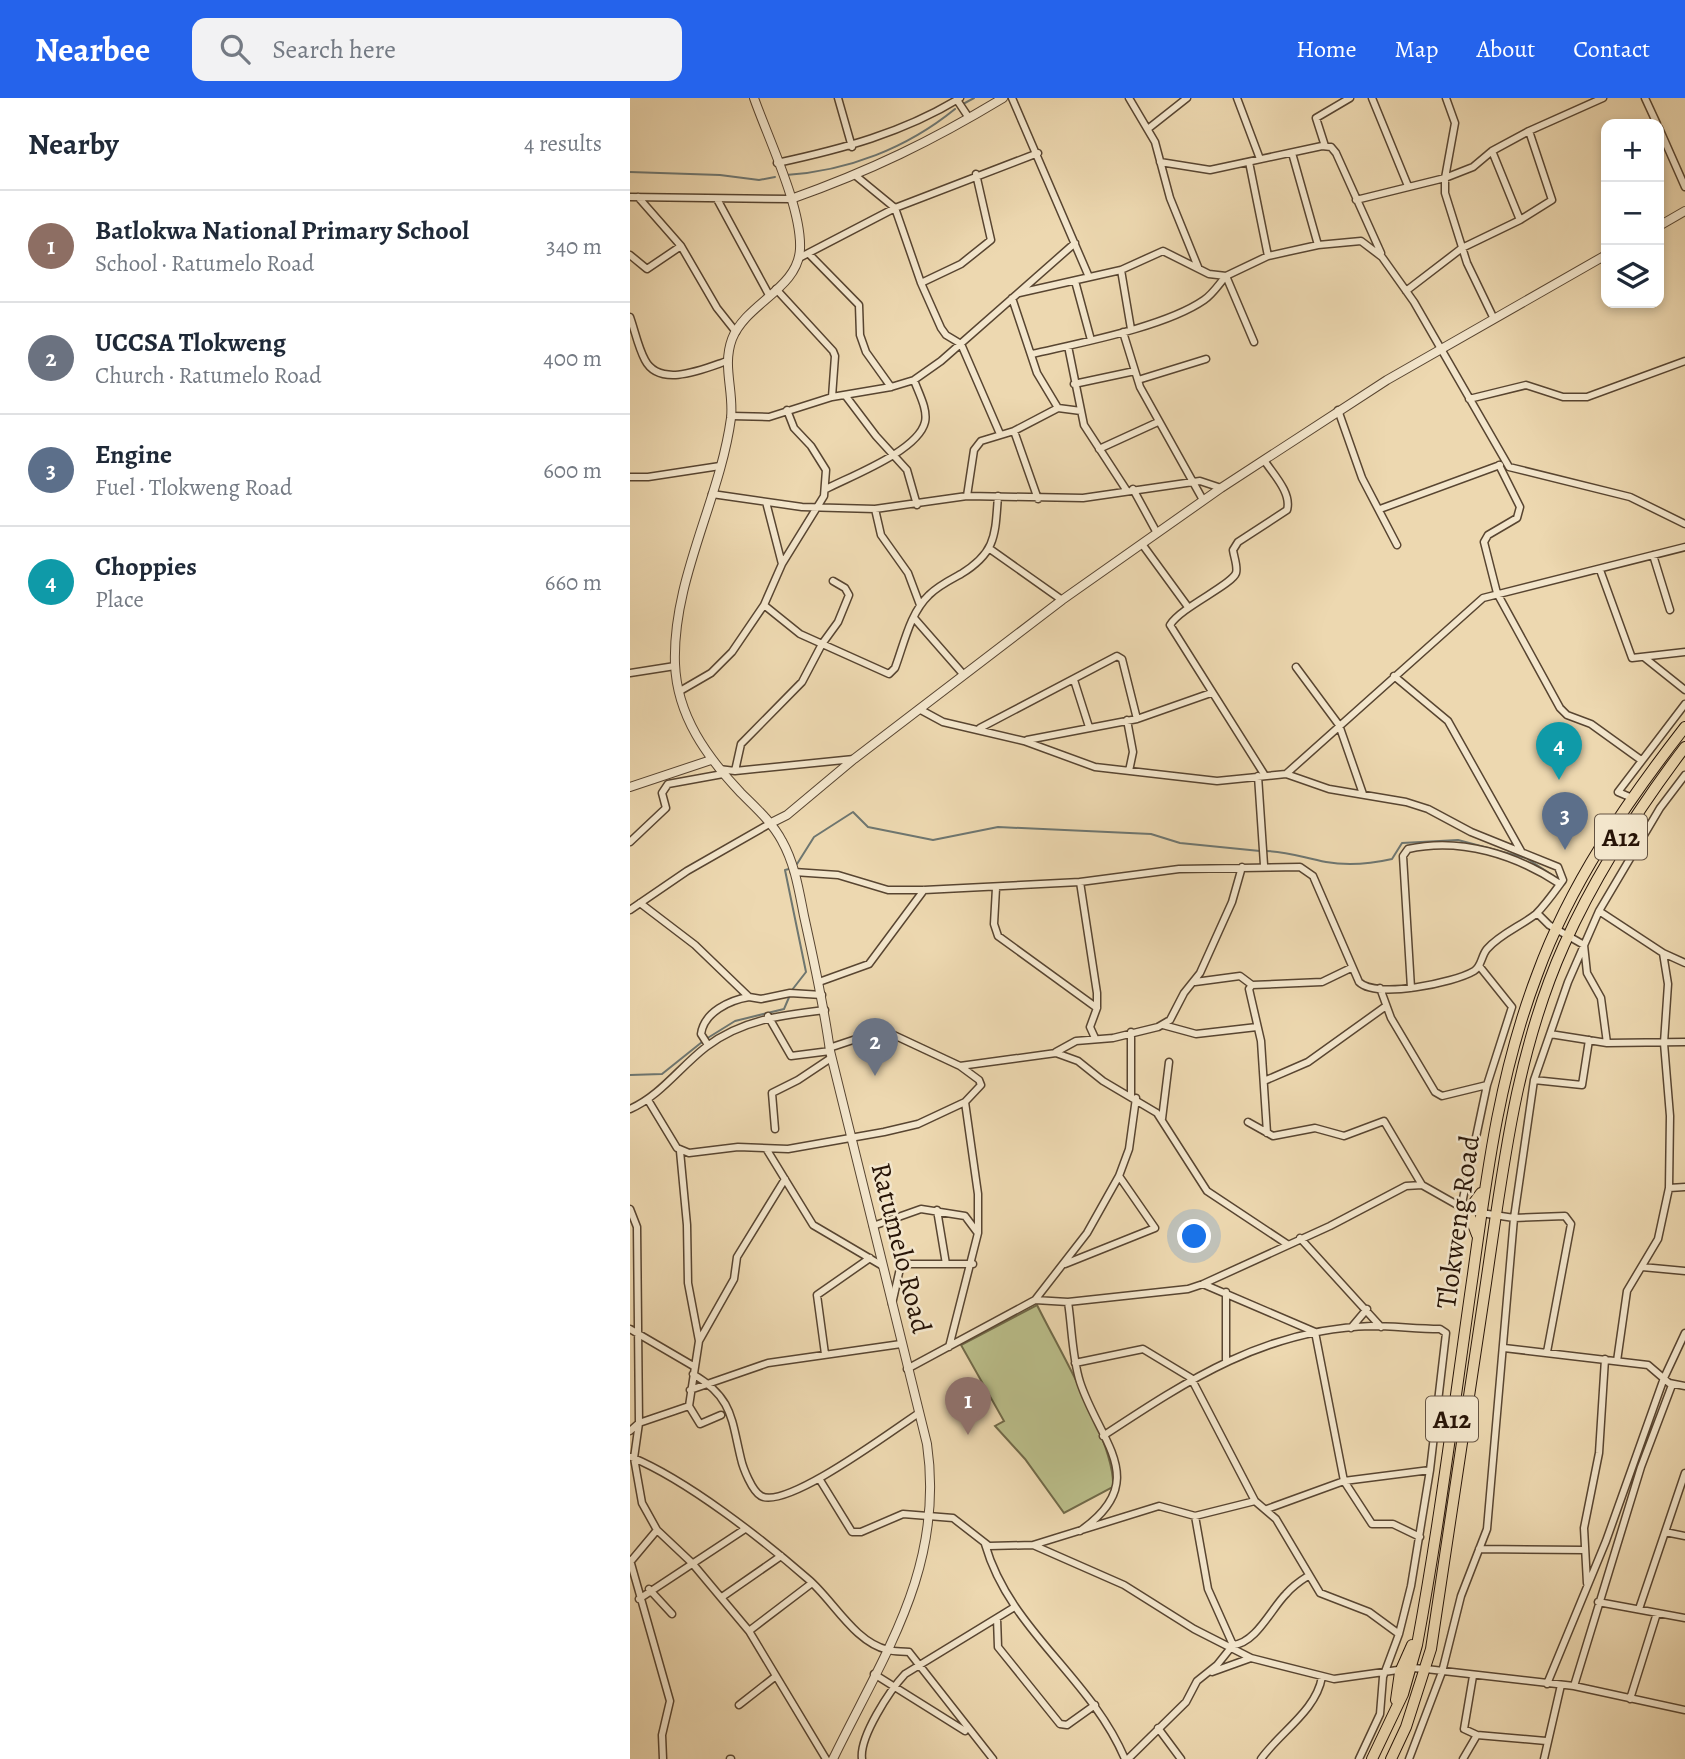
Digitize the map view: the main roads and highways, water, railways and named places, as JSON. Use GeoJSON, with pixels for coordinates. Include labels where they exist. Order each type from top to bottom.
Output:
{"type":"FeatureCollection","features":[{"type":"Feature","properties":{"kind":"main road","name":"Tlokweng Road"},"geometry":{"type":"LineString","coordinates":[[1372,1759],[1412,1668],[1424,1611],[1487,1170],[1516,1034],[1537,973],[1586,870],[1632,798],[1685,727]]}},
{"type":"Feature","properties":{"kind":"main road","name":"Tlokweng Road"},"geometry":{"type":"LineString","coordinates":[[1391,1759],[1426,1669],[1517,1087],[1532,1033],[1569,935],[1624,833],[1685,747]]}},
{"type":"Feature","properties":{"kind":"main road"},"geometry":{"type":"LineString","coordinates":[[1478,1238],[1465,1210],[1477,1201],[1487,1170]]}},
{"type":"Feature","properties":{"kind":"main road"},"geometry":{"type":"LineString","coordinates":[[1393,1715],[1399,1672],[1424,1611]]}},
{"type":"Feature","properties":{"kind":"waterway"},"geometry":{"type":"LineString","coordinates":[[963,104],[974,98]]}},
{"type":"Feature","properties":{"kind":"waterway"},"geometry":{"type":"LineString","coordinates":[[786,175],[832,168],[876,155],[917,135],[955,109]]}},
{"type":"Feature","properties":{"kind":"waterway"},"geometry":{"type":"LineString","coordinates":[[630,172],[720,175],[759,180],[775,177]]}},
{"type":"Feature","properties":{"kind":"waterway"},"geometry":{"type":"LineString","coordinates":[[797,864],[814,837],[853,812],[868,827],[933,840],[998,827],[1151,834],[1180,843],[1260,851]]}},
{"type":"Feature","properties":{"kind":"waterway"},"geometry":{"type":"LineString","coordinates":[[1265,851],[1334,863],[1359,864],[1392,859],[1402,843],[1458,840],[1526,858],[1557,878]]}},
{"type":"Feature","properties":{"kind":"waterway"},"geometry":{"type":"LineString","coordinates":[[789,869],[785,870],[806,972],[792,990]]}},
{"type":"Feature","properties":{"kind":"waterway"},"geometry":{"type":"LineString","coordinates":[[706,1039],[735,1021],[784,1009],[790,995]]}},
{"type":"Feature","properties":{"kind":"waterway"},"geometry":{"type":"LineString","coordinates":[[630,1075],[662,1074],[702,1042]]}},
{"type":"Feature","properties":{"kind":"place","name":"Choppies"},"geometry":{"type":"Point","coordinates":[1559,780]}},
{"type":"Feature","properties":{"kind":"place","name":"Engine"},"geometry":{"type":"Point","coordinates":[1565,850]}},
{"type":"Feature","properties":{"kind":"place","name":"UCCSA Tlokweng"},"geometry":{"type":"Point","coordinates":[875,1076]}},
{"type":"Feature","properties":{"kind":"place","name":"Batlokwa National Primary School"},"geometry":{"type":"Point","coordinates":[968,1435]}}]}
